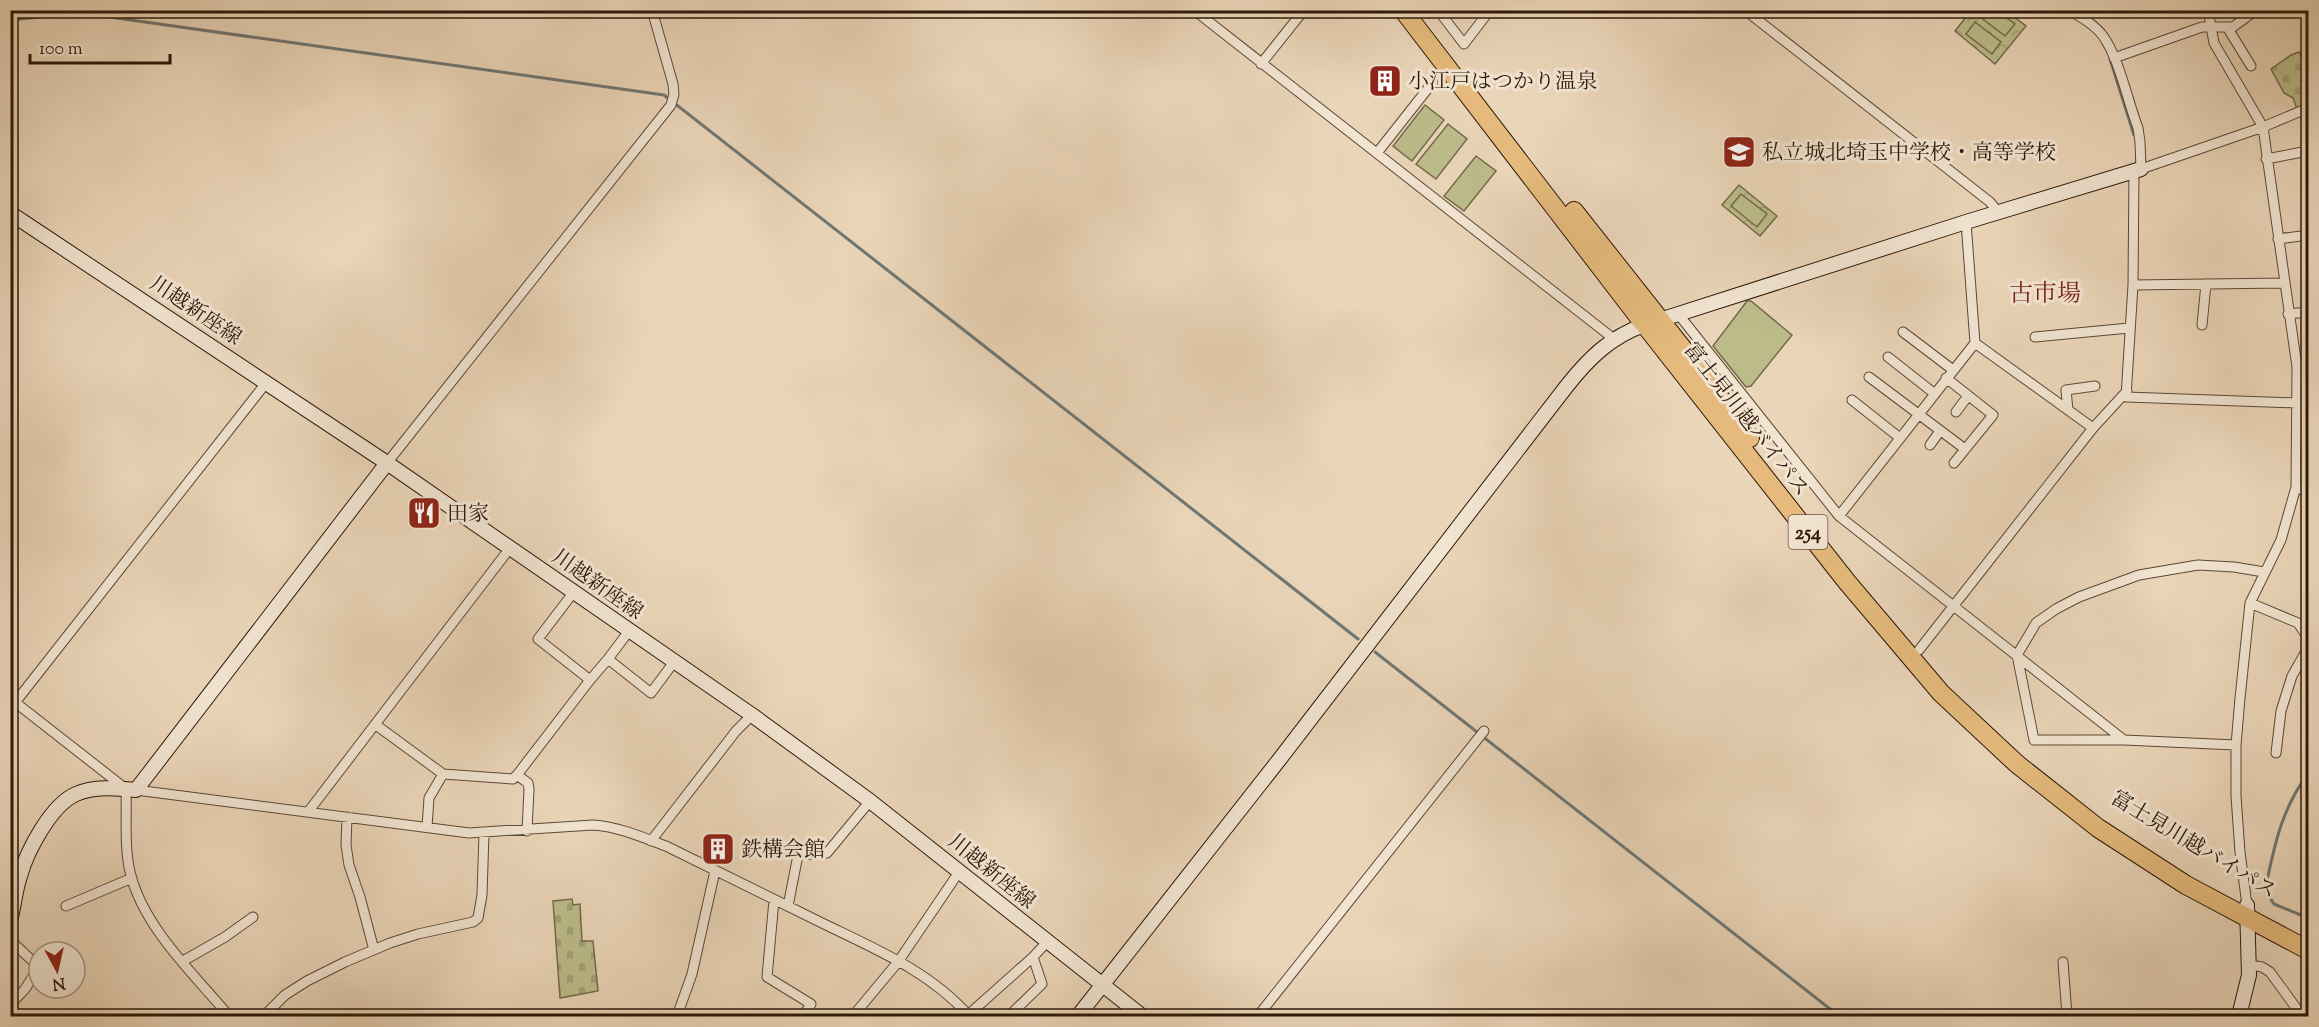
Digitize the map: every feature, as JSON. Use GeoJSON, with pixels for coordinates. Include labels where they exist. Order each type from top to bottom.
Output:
{"type":"FeatureCollection","features":[{"type":"Feature","properties":{"kind":"highway","name":"富士見川越バイパス"},"geometry":{"type":"LineString","coordinates":[[1403,10],[1842,558],[1919,650],[1996,729],[2076,796],[2162,856],[2308,950]]}},
{"type":"Feature","properties":{"kind":"highway","name":"富士見川越バイパス"},"geometry":{"type":"LineString","coordinates":[[1418,10],[1846,582],[1911,660],[1956,707],[2017,764],[2091,822],[2168,874],[2248,912],[2308,937]]}},
{"type":"Feature","properties":{"kind":"street"},"geometry":{"type":"LineString","coordinates":[[229,1017],[155,927],[132,878],[128,857],[131,790],[671,105],[674,94],[673,84],[652,10]]}},
{"type":"Feature","properties":{"kind":"street"},"geometry":{"type":"LineString","coordinates":[[1194,10],[1614,339]]}},
{"type":"Feature","properties":{"kind":"street"},"geometry":{"type":"LineString","coordinates":[[1261,64],[1304,10]]}},
{"type":"Feature","properties":{"kind":"street"},"geometry":{"type":"LineString","coordinates":[[1438,10],[1464,44],[1490,10]]}},
{"type":"Feature","properties":{"kind":"street"},"geometry":{"type":"LineString","coordinates":[[1745,10],[1990,202],[1998,212]]}},
{"type":"Feature","properties":{"kind":"street"},"geometry":{"type":"LineString","coordinates":[[2069,10],[2102,34],[2114,58],[2138,128],[2140,142],[2126,397],[2308,399]]}},
{"type":"Feature","properties":{"kind":"street"},"geometry":{"type":"LineString","coordinates":[[2208,10],[2214,43],[2263,127],[2288,314],[2298,367],[2296,487],[2281,540],[2250,603],[2236,745],[2236,796],[2248,912],[2249,965],[2248,985],[2239,1017]]}},
{"type":"Feature","properties":{"kind":"street"},"geometry":{"type":"LineString","coordinates":[[2114,58],[2202,27],[2233,27],[2256,10]]}},
{"type":"Feature","properties":{"kind":"street"},"geometry":{"type":"LineString","coordinates":[[2227,27],[2251,66]]}},
{"type":"Feature","properties":{"kind":"street"},"geometry":{"type":"LineString","coordinates":[[1377,153],[1433,82]]}},
{"type":"Feature","properties":{"kind":"street"},"geometry":{"type":"LineString","coordinates":[[1078,1017],[1280,760],[1566,387],[1590,357],[1614,339],[1653,323],[2138,169],[2263,127],[2308,108]]}},
{"type":"Feature","properties":{"kind":"street"},"geometry":{"type":"LineString","coordinates":[[2266,159],[2308,151]]}},
{"type":"Feature","properties":{"kind":"street","name":"川越新座線"},"geometry":{"type":"LineString","coordinates":[[10,213],[387,463],[752,715],[870,801],[1142,1017]]}},
{"type":"Feature","properties":{"kind":"street"},"geometry":{"type":"LineString","coordinates":[[1839,516],[1975,343],[1966,222]]}},
{"type":"Feature","properties":{"kind":"street"},"geometry":{"type":"LineString","coordinates":[[2278,239],[2308,235]]}},
{"type":"Feature","properties":{"kind":"street"},"geometry":{"type":"LineString","coordinates":[[2133,285],[2284,283]]}},
{"type":"Feature","properties":{"kind":"street"},"geometry":{"type":"LineString","coordinates":[[2202,325],[2206,284]]}},
{"type":"Feature","properties":{"kind":"street"},"geometry":{"type":"LineString","coordinates":[[2288,314],[2308,312]]}},
{"type":"Feature","properties":{"kind":"street"},"geometry":{"type":"LineString","coordinates":[[1679,315],[1839,516],[2124,741]]}},
{"type":"Feature","properties":{"kind":"street"},"geometry":{"type":"LineString","coordinates":[[2035,337],[2129,328]]}},
{"type":"Feature","properties":{"kind":"street"},"geometry":{"type":"LineString","coordinates":[[1903,332],[1953,370]]}},
{"type":"Feature","properties":{"kind":"street"},"geometry":{"type":"LineString","coordinates":[[1975,343],[2093,428]]}},
{"type":"Feature","properties":{"kind":"street"},"geometry":{"type":"LineString","coordinates":[[1888,357],[1935,394]]}},
{"type":"Feature","properties":{"kind":"street"},"geometry":{"type":"LineString","coordinates":[[1869,377],[1965,449]]}},
{"type":"Feature","properties":{"kind":"street"},"geometry":{"type":"LineString","coordinates":[[1946,378],[1993,415],[1954,463]]}},
{"type":"Feature","properties":{"kind":"street"},"geometry":{"type":"LineString","coordinates":[[131,790],[12,703],[266,383]]}},
{"type":"Feature","properties":{"kind":"street"},"geometry":{"type":"LineString","coordinates":[[2068,410],[2066,390],[2095,386]]}},
{"type":"Feature","properties":{"kind":"street"},"geometry":{"type":"LineString","coordinates":[[1919,650],[2093,428],[2127,391]]}},
{"type":"Feature","properties":{"kind":"street"},"geometry":{"type":"LineString","coordinates":[[1956,412],[1968,396]]}},
{"type":"Feature","properties":{"kind":"street"},"geometry":{"type":"LineString","coordinates":[[1852,400],[1900,438]]}},
{"type":"Feature","properties":{"kind":"street"},"geometry":{"type":"LineString","coordinates":[[1930,445],[1940,431]]}},
{"type":"Feature","properties":{"kind":"street"},"geometry":{"type":"LineString","coordinates":[[2296,487],[2308,492]]}},
{"type":"Feature","properties":{"kind":"street"},"geometry":{"type":"LineString","coordinates":[[308,812],[510,548]]}},
{"type":"Feature","properties":{"kind":"street"},"geometry":{"type":"LineString","coordinates":[[2236,745],[2034,740],[2017,655],[2036,623],[2055,609],[2079,597],[2139,575],[2198,565],[2234,567],[2264,572]]}},
{"type":"Feature","properties":{"kind":"street"},"geometry":{"type":"LineString","coordinates":[[573,593],[538,639],[590,680]]}},
{"type":"Feature","properties":{"kind":"street"},"geometry":{"type":"LineString","coordinates":[[2250,603],[2298,623],[2308,638]]}},
{"type":"Feature","properties":{"kind":"street"},"geometry":{"type":"LineString","coordinates":[[376,725],[443,774],[513,779],[629,631]]}},
{"type":"Feature","properties":{"kind":"street"},"geometry":{"type":"LineString","coordinates":[[2276,753],[2281,711],[2292,676],[2308,648]]}},
{"type":"Feature","properties":{"kind":"street"},"geometry":{"type":"LineString","coordinates":[[608,658],[651,693],[674,662]]}},
{"type":"Feature","properties":{"kind":"street"},"geometry":{"type":"LineString","coordinates":[[651,841],[736,731],[752,715]]}},
{"type":"Feature","properties":{"kind":"street"},"geometry":{"type":"LineString","coordinates":[[1258,1017],[1484,731]]}},
{"type":"Feature","properties":{"kind":"street"},"geometry":{"type":"LineString","coordinates":[[427,827],[429,798],[443,774]]}},
{"type":"Feature","properties":{"kind":"street"},"geometry":{"type":"LineString","coordinates":[[517,776],[528,783],[527,831]]}},
{"type":"Feature","properties":{"kind":"street"},"geometry":{"type":"LineString","coordinates":[[10,921],[28,851],[52,814],[75,794],[89,790],[131,790],[484,834],[593,825],[610,826],[639,834],[898,962],[932,981],[968,1016],[1034,957],[1047,942]]}},
{"type":"Feature","properties":{"kind":"street"},"geometry":{"type":"LineString","coordinates":[[788,906],[798,855],[828,853],[870,801]]}},
{"type":"Feature","properties":{"kind":"street"},"geometry":{"type":"LineString","coordinates":[[347,817],[347,854],[374,950]]}},
{"type":"Feature","properties":{"kind":"street"},"geometry":{"type":"LineString","coordinates":[[264,1017],[285,995],[307,981],[374,950],[418,934],[473,922],[478,918],[482,895],[484,834]]}},
{"type":"Feature","properties":{"kind":"street"},"geometry":{"type":"LineString","coordinates":[[677,1017],[692,974],[715,871]]}},
{"type":"Feature","properties":{"kind":"street"},"geometry":{"type":"LineString","coordinates":[[853,1017],[898,962],[959,872]]}},
{"type":"Feature","properties":{"kind":"street"},"geometry":{"type":"LineString","coordinates":[[66,906],[132,878]]}},
{"type":"Feature","properties":{"kind":"street"},"geometry":{"type":"LineString","coordinates":[[774,900],[767,976],[811,1004],[803,1017]]}},
{"type":"Feature","properties":{"kind":"street"},"geometry":{"type":"LineString","coordinates":[[183,961],[225,937],[253,917]]}},
{"type":"Feature","properties":{"kind":"street"},"geometry":{"type":"LineString","coordinates":[[10,940],[27,956]]}},
{"type":"Feature","properties":{"kind":"street"},"geometry":{"type":"LineString","coordinates":[[1009,1017],[1042,984],[1034,957]]}},
{"type":"Feature","properties":{"kind":"street"},"geometry":{"type":"LineString","coordinates":[[2062,962],[2067,1017]]}},
{"type":"Feature","properties":{"kind":"street"},"geometry":{"type":"LineString","coordinates":[[2249,965],[2262,967],[2270,972],[2302,1017]]}},
{"type":"Feature","properties":{"kind":"street"},"geometry":{"type":"LineString","coordinates":[[10,1005],[27,986]]}},
{"type":"Feature","properties":{"kind":"green space"},"geometry":{"type":"Polygon","coordinates":[[[1971,11],[2006,11],[2026,26],[1995,64],[1955,31],[1971,11]]]}},
{"type":"Feature","properties":{"kind":"green space"},"geometry":{"type":"Polygon","coordinates":[[[1983,11],[1997,11],[2015,24],[2005,36],[1979,16],[1983,11]]]}},
{"type":"Feature","properties":{"kind":"green space"},"geometry":{"type":"Polygon","coordinates":[[[1975,22],[2001,42],[1992,54],[1966,34],[1975,22]]]}},
{"type":"Feature","properties":{"kind":"green space"},"geometry":{"type":"Polygon","coordinates":[[[2299,52],[2308,68],[2306,69],[2308,104],[2297,109],[2293,98],[2284,93],[2271,69],[2299,52]]]}},
{"type":"Feature","properties":{"kind":"green space"},"geometry":{"type":"Polygon","coordinates":[[[1425,105],[1444,120],[1412,161],[1393,146],[1425,105]]]}},
{"type":"Feature","properties":{"kind":"green space"},"geometry":{"type":"Polygon","coordinates":[[[1448,124],[1467,139],[1436,179],[1416,164],[1448,124]]]}},
{"type":"Feature","properties":{"kind":"green space"},"geometry":{"type":"Polygon","coordinates":[[[1476,156],[1496,171],[1464,211],[1444,196],[1476,156]]]}},
{"type":"Feature","properties":{"kind":"green space"},"geometry":{"type":"Polygon","coordinates":[[[1739,185],[1777,216],[1760,236],[1722,205],[1739,185]]]}},
{"type":"Feature","properties":{"kind":"green space"},"geometry":{"type":"Polygon","coordinates":[[[1741,194],[1767,214],[1757,227],[1731,206],[1741,194]]]}},
{"type":"Feature","properties":{"kind":"green space"},"geometry":{"type":"Polygon","coordinates":[[[1747,301],[1751,301],[1792,335],[1751,386],[1746,387],[1713,346],[1747,301]]]}},
{"type":"Feature","properties":{"kind":"green space"},"geometry":{"type":"Polygon","coordinates":[[[572,899],[573,905],[580,904],[582,941],[593,941],[598,991],[560,998],[553,901],[572,899]]]}},
{"type":"Feature","properties":{"kind":"waterway"},"geometry":{"type":"LineString","coordinates":[[2062,10],[2068,14]]}},
{"type":"Feature","properties":{"kind":"waterway"},"geometry":{"type":"LineString","coordinates":[[10,20],[81,13],[664,95],[1358,639]]}},
{"type":"Feature","properties":{"kind":"waterway"},"geometry":{"type":"LineString","coordinates":[[2110,59],[2134,135]]}},
{"type":"Feature","properties":{"kind":"waterway"},"geometry":{"type":"LineString","coordinates":[[1375,652],[1839,1016]]}},
{"type":"Feature","properties":{"kind":"waterway"},"geometry":{"type":"LineString","coordinates":[[2308,774],[2285,815],[2275,844],[2265,890],[2274,904],[2308,918]]}},
{"type":"Feature","properties":{"kind":"place","name":"小江戸はつかり温泉"},"geometry":{"type":"Point","coordinates":[1385,81]}},
{"type":"Feature","properties":{"kind":"place","name":"私立城北埼玉中学校・高等学校"},"geometry":{"type":"Point","coordinates":[1739,152]}},
{"type":"Feature","properties":{"kind":"place","name":"田家"},"geometry":{"type":"Point","coordinates":[424,513]}},
{"type":"Feature","properties":{"kind":"place","name":"鉄構会館"},"geometry":{"type":"Point","coordinates":[718,849]}},
{"type":"Feature","properties":{"kind":"district","name":"古市場"},"geometry":{"type":"Point","coordinates":[2045,293]}}]}
